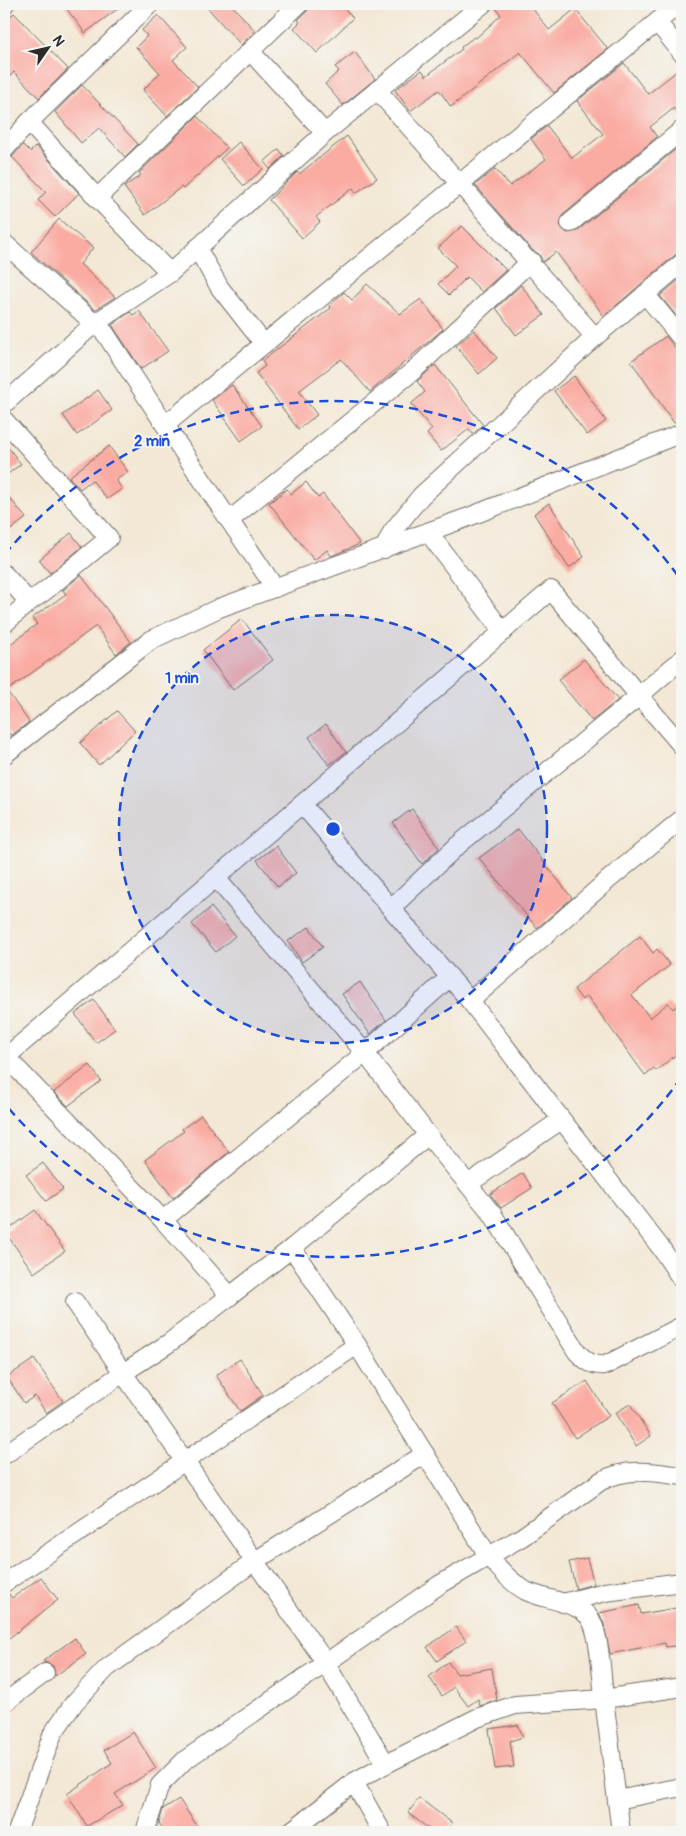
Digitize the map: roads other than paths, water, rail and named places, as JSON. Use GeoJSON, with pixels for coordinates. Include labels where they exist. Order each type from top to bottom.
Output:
{"type":"FeatureCollection","features":[{"type":"Feature","properties":{"kind":"street"},"geometry":{"type":"LineString","coordinates":[[4,150],[29,122],[150,4]]}},
{"type":"Feature","properties":{"kind":"street"},"geometry":{"type":"LineString","coordinates":[[4,404],[94,324],[170,273],[325,133],[484,4]]}},
{"type":"Feature","properties":{"kind":"street"},"geometry":{"type":"LineString","coordinates":[[164,424],[679,4]]}},
{"type":"Feature","properties":{"kind":"street"},"geometry":{"type":"LineString","coordinates":[[97,198],[250,50],[288,7]]}},
{"type":"Feature","properties":{"kind":"street"},"geometry":{"type":"LineString","coordinates":[[657,22],[682,53]]}},
{"type":"Feature","properties":{"kind":"street"},"geometry":{"type":"LineString","coordinates":[[250,50],[325,133]]}},
{"type":"Feature","properties":{"kind":"street"},"geometry":{"type":"LineString","coordinates":[[377,90],[459,185],[531,261],[595,337]]}},
{"type":"Feature","properties":{"kind":"street"},"geometry":{"type":"LineString","coordinates":[[29,122],[97,198],[170,273]]}},
{"type":"Feature","properties":{"kind":"street"},"geometry":{"type":"LineString","coordinates":[[570,223],[682,130]]}},
{"type":"Feature","properties":{"kind":"street"},"geometry":{"type":"LineString","coordinates":[[4,243],[105,333],[275,588]]}},
{"type":"Feature","properties":{"kind":"street"},"geometry":{"type":"LineString","coordinates":[[197,248],[220,288],[264,344]]}},
{"type":"Feature","properties":{"kind":"street"},"geometry":{"type":"LineString","coordinates":[[230,520],[413,371],[531,261]]}},
{"type":"Feature","properties":{"kind":"street"},"geometry":{"type":"LineString","coordinates":[[384,549],[392,532],[420,496],[595,337],[682,263]]}},
{"type":"Feature","properties":{"kind":"street"},"geometry":{"type":"LineString","coordinates":[[646,294],[682,339]]}},
{"type":"Feature","properties":{"kind":"street"},"geometry":{"type":"LineString","coordinates":[[4,420],[109,538],[4,624]]}},
{"type":"Feature","properties":{"kind":"street"},"geometry":{"type":"LineString","coordinates":[[7,747],[152,640],[219,608],[384,549],[682,433]]}},
{"type":"Feature","properties":{"kind":"street"},"geometry":{"type":"LineString","coordinates":[[428,532],[503,632]]}},
{"type":"Feature","properties":{"kind":"street"},"geometry":{"type":"LineString","coordinates":[[4,574],[29,602]]}},
{"type":"Feature","properties":{"kind":"street"},"geometry":{"type":"LineString","coordinates":[[230,1296],[163,1220],[5,1056],[216,878],[551,590],[682,746]]}},
{"type":"Feature","properties":{"kind":"street"},"geometry":{"type":"LineString","coordinates":[[391,908],[457,846],[682,659]]}},
{"type":"Feature","properties":{"kind":"street"},"geometry":{"type":"LineString","coordinates":[[302,804],[470,1001],[662,1248],[682,1280]]}},
{"type":"Feature","properties":{"kind":"street"},"geometry":{"type":"LineString","coordinates":[[470,1001],[608,880],[682,819]]}},
{"type":"Feature","properties":{"kind":"street"},"geometry":{"type":"LineString","coordinates":[[216,878],[365,1053],[428,1136],[493,1215],[577,1352],[587,1363],[595,1366],[606,1365],[682,1326]]}},
{"type":"Feature","properties":{"kind":"street"},"geometry":{"type":"LineString","coordinates":[[163,1220],[365,1053],[450,977]]}},
{"type":"Feature","properties":{"kind":"street"},"geometry":{"type":"LineString","coordinates":[[468,1184],[561,1120]]}},
{"type":"Feature","properties":{"kind":"street"},"geometry":{"type":"LineString","coordinates":[[4,1455],[169,1343],[292,1248],[428,1136]]}},
{"type":"Feature","properties":{"kind":"street"},"geometry":{"type":"LineString","coordinates":[[292,1248],[357,1344],[489,1557],[510,1580],[524,1590],[584,1611],[594,1626],[621,1832]]}},
{"type":"Feature","properties":{"kind":"street"},"geometry":{"type":"LineString","coordinates":[[76,1302],[123,1373],[325,1662],[386,1764]]}},
{"type":"Feature","properties":{"kind":"street"},"geometry":{"type":"LineString","coordinates":[[4,1583],[357,1344]]}},
{"type":"Feature","properties":{"kind":"street"},"geometry":{"type":"LineString","coordinates":[[17,1832],[53,1734],[74,1703],[107,1668],[255,1561],[424,1454]]}},
{"type":"Feature","properties":{"kind":"street"},"geometry":{"type":"LineString","coordinates":[[145,1832],[160,1785],[171,1772],[325,1662],[439,1585],[522,1537],[601,1481],[616,1474],[630,1471],[682,1476]]}},
{"type":"Feature","properties":{"kind":"street"},"geometry":{"type":"LineString","coordinates":[[562,1604],[605,1592],[682,1582]]}},
{"type":"Feature","properties":{"kind":"street"},"geometry":{"type":"LineString","coordinates":[[4,1703],[45,1673]]}},
{"type":"Feature","properties":{"kind":"street"},"geometry":{"type":"LineString","coordinates":[[290,1832],[354,1782],[477,1718],[515,1705],[604,1699],[682,1687]]}},
{"type":"Feature","properties":{"kind":"street"},"geometry":{"type":"LineString","coordinates":[[354,1782],[382,1832]]}},
{"type":"Feature","properties":{"kind":"street"},"geometry":{"type":"LineString","coordinates":[[617,1800],[682,1787]]}}]}
